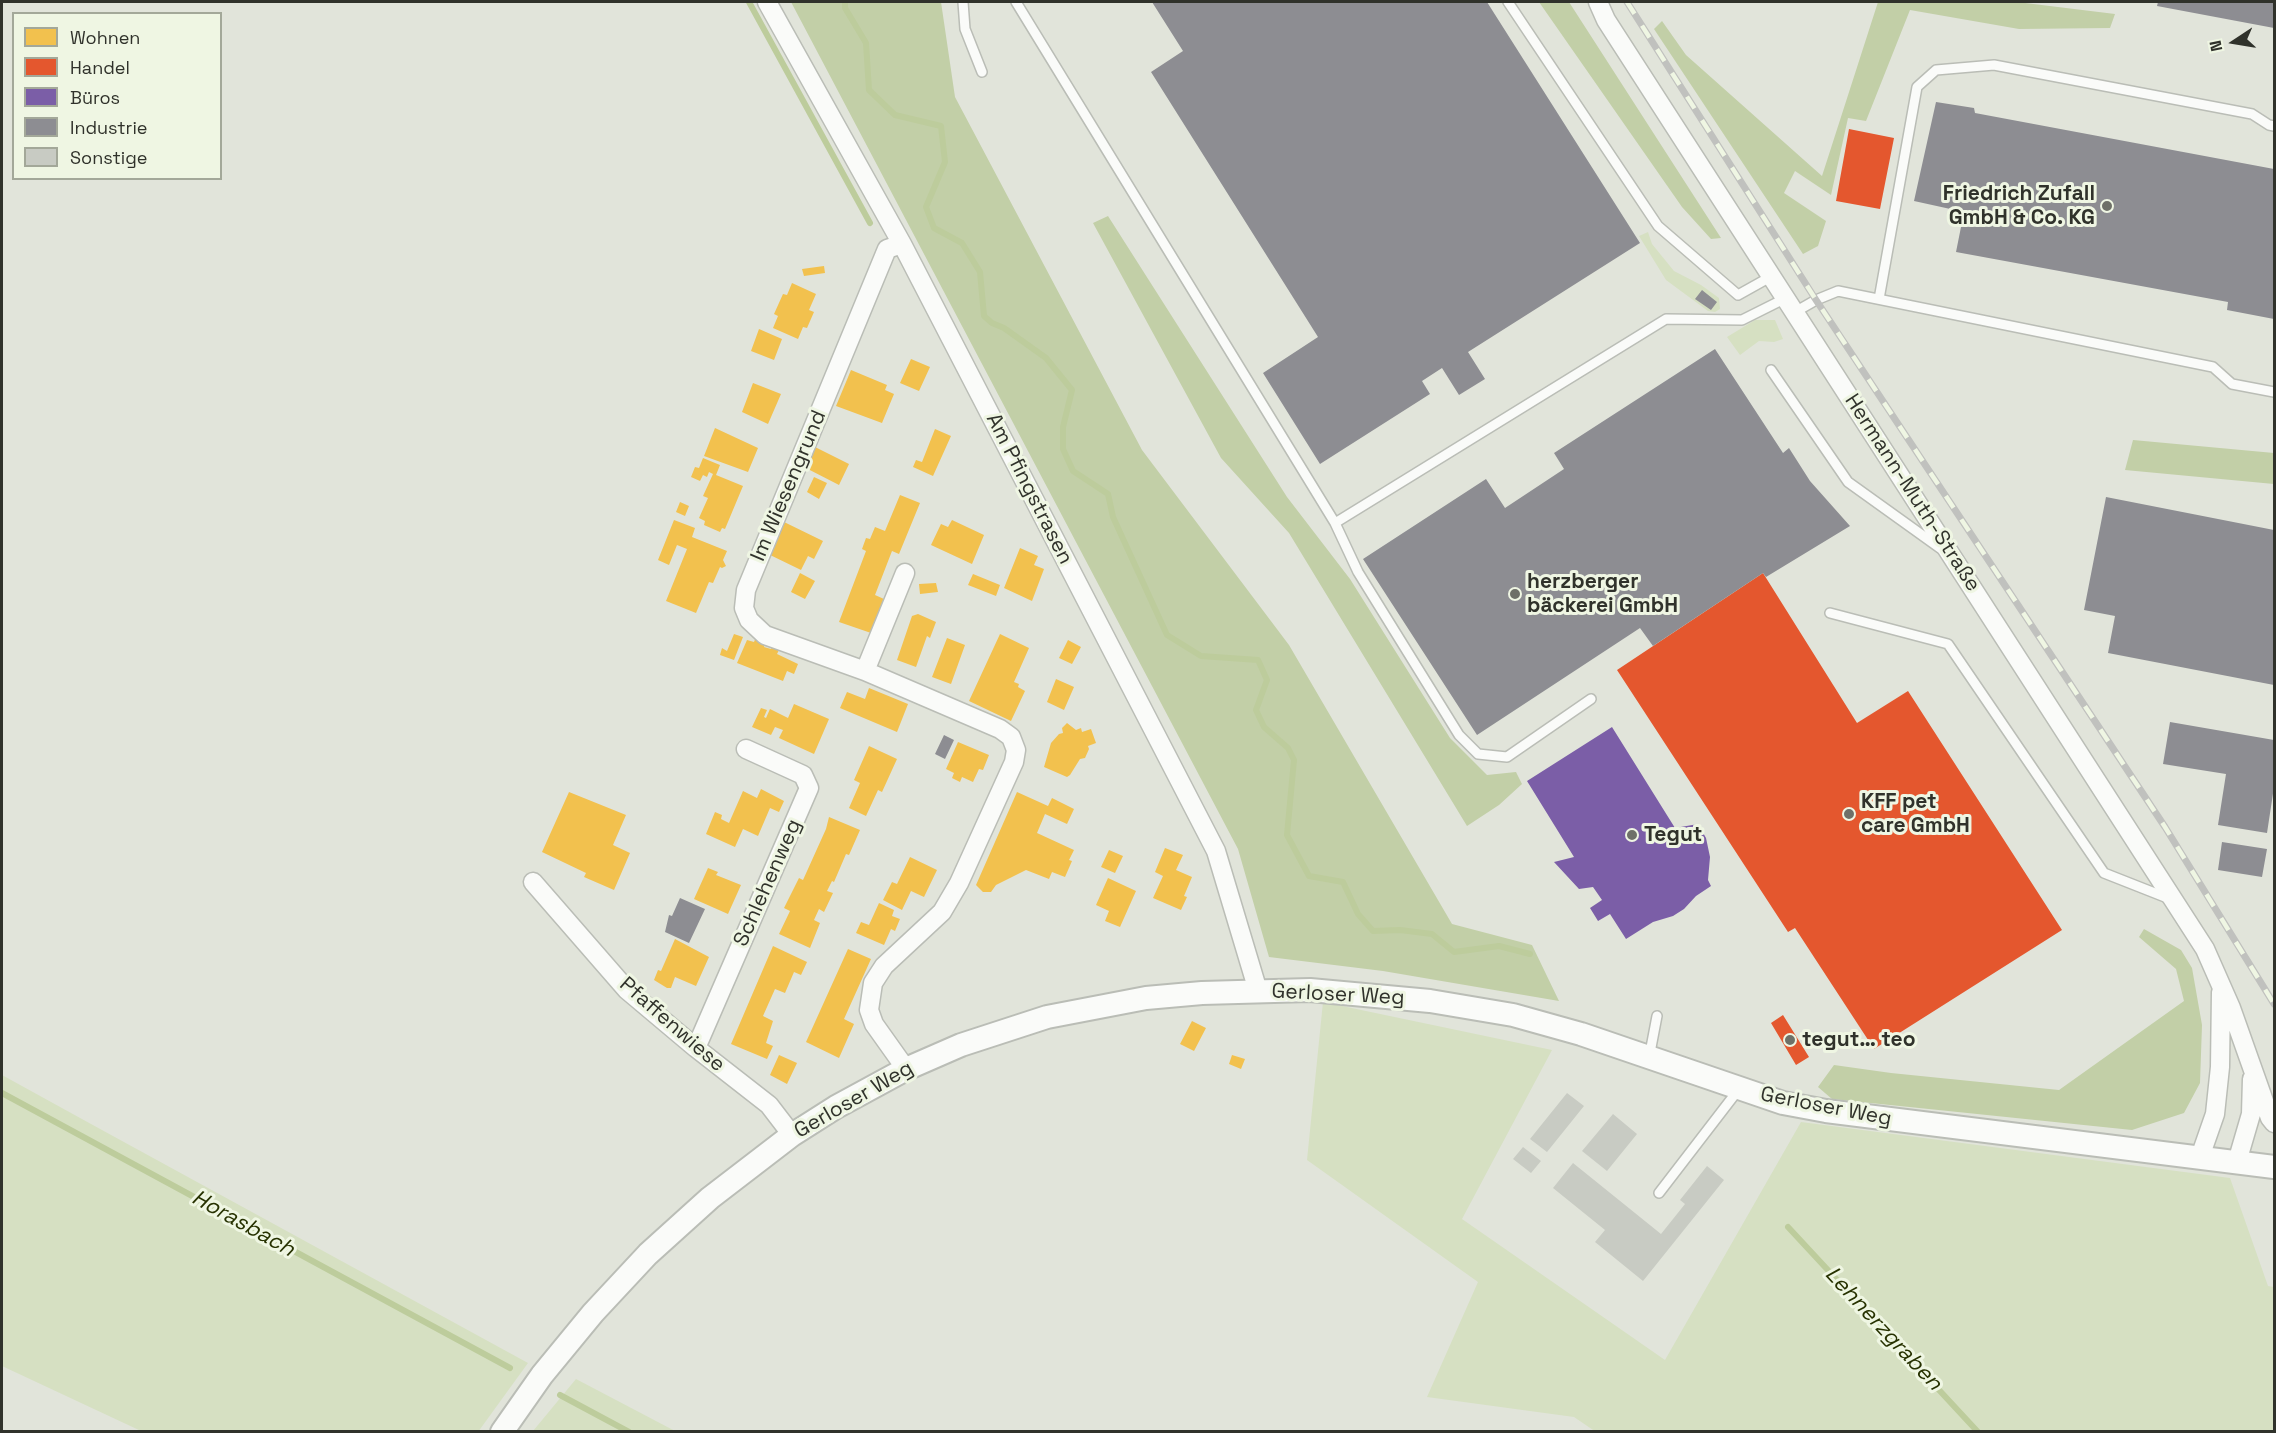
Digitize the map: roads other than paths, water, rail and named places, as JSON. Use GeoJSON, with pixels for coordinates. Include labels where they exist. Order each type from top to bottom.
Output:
{"type":"FeatureCollection","features":[{"type":"Feature","properties":{"kind":"street","name":"Am Pfingstrasen"},"geometry":{"type":"LineString","coordinates":[[767,2],[902,244],[1216,851],[1258,991]]}},
{"type":"Feature","properties":{"kind":"street","name":"Hermann-Muth-Straße"},"geometry":{"type":"LineString","coordinates":[[1598,2],[1606,20],[2205,949],[2231,1008],[2252,1070],[2274,1123]]}},
{"type":"Feature","properties":{"kind":"street","name":"Im Wiesengrund"},"geometry":{"type":"LineString","coordinates":[[902,244],[887,249],[746,590],[744,608],[749,620],[765,635],[865,671],[1000,729],[1011,737],[1016,750],[1014,762],[1005,782],[959,882],[942,912],[884,966],[873,983],[869,1010],[874,1024],[906,1069]]}},
{"type":"Feature","properties":{"kind":"street"},"geometry":{"type":"LineString","coordinates":[[865,671],[905,573]]}},
{"type":"Feature","properties":{"kind":"street","name":"Schlehenweg"},"geometry":{"type":"LineString","coordinates":[[696,1048],[809,788],[803,775],[746,749]]}},
{"type":"Feature","properties":{"kind":"street","name":"Pfaffenwiese"},"geometry":{"type":"LineString","coordinates":[[533,882],[627,990],[769,1105],[792,1135]]}},
{"type":"Feature","properties":{"kind":"street","name":"Hermann-Muth-Straße"},"geometry":{"type":"LineString","coordinates":[[2200,1157],[2215,1114],[2220,1067],[2221,987]]}},
{"type":"Feature","properties":{"kind":"street","name":"Gerloser Weg"},"geometry":{"type":"LineString","coordinates":[[502,1431],[542,1375],[586,1322],[648,1254],[710,1198],[792,1135],[836,1107],[906,1069],[990,1034],[1075,1011],[1146,998],[1310,990],[1430,1001],[1513,1015],[1581,1035],[1783,1103],[1826,1111],[2274,1167]]}},
{"type":"Feature","properties":{"kind":"street","name":"Hermann-Muth-Straße"},"geometry":{"type":"LineString","coordinates":[[2237,1162],[2251,1114],[2252,1070]]}},
{"type":"Feature","properties":{"kind":"lane"},"geometry":{"type":"LineString","coordinates":[[963,2],[965,29],[982,72]]}},
{"type":"Feature","properties":{"kind":"lane"},"geometry":{"type":"LineString","coordinates":[[1016,2],[1335,523],[1358,572],[1459,735],[1478,754],[1507,756],[1592,699]]}},
{"type":"Feature","properties":{"kind":"lane"},"geometry":{"type":"LineString","coordinates":[[1508,2],[1658,226],[1738,295],[1772,276]]}},
{"type":"Feature","properties":{"kind":"lane"},"geometry":{"type":"LineString","coordinates":[[1878,299],[1917,87],[1936,70],[1994,65],[2252,114],[2274,126]]}},
{"type":"Feature","properties":{"kind":"lane"},"geometry":{"type":"LineString","coordinates":[[1335,523],[1666,319],[1742,320],[1816,300],[1838,291],[2213,367],[2232,384],[2274,392]]}},
{"type":"Feature","properties":{"kind":"lane"},"geometry":{"type":"LineString","coordinates":[[1771,369],[1848,482],[1954,558]]}},
{"type":"Feature","properties":{"kind":"lane"},"geometry":{"type":"LineString","coordinates":[[1830,613],[1948,644],[2104,873],[2175,901]]}},
{"type":"Feature","properties":{"kind":"lane"},"geometry":{"type":"LineString","coordinates":[[1649,1058],[1657,1016]]}},
{"type":"Feature","properties":{"kind":"lane"},"geometry":{"type":"LineString","coordinates":[[1659,1193],[1739,1089]]}},
{"type":"Feature","properties":{"kind":"waterway"},"geometry":{"type":"LineString","coordinates":[[749,2],[870,223]]}},
{"type":"Feature","properties":{"kind":"waterway","name":"Lehnerzgraben"},"geometry":{"type":"LineString","coordinates":[[845,2],[845,8],[866,43],[869,90],[895,115],[941,126],[945,162],[926,207],[934,228],[962,243],[980,272],[984,316],[1046,358],[1072,390],[1063,427],[1063,449],[1073,471],[1108,494],[1113,517],[1167,635],[1201,656],[1258,660],[1267,680],[1256,710],[1264,727],[1288,748],[1294,760],[1287,835],[1309,876],[1343,882],[1358,914],[1373,931],[1400,930],[1432,934],[1454,952],[1499,946],[1530,954]]}},
{"type":"Feature","properties":{"kind":"waterway","name":"Horasbach"},"geometry":{"type":"LineString","coordinates":[[2,1093],[510,1368]]}},
{"type":"Feature","properties":{"kind":"waterway","name":"Lehnerzgraben"},"geometry":{"type":"LineString","coordinates":[[1788,1227],[1978,1432]]}},
{"type":"Feature","properties":{"kind":"waterway","name":"Horasbach"},"geometry":{"type":"LineString","coordinates":[[560,1395],[629,1432]]}},
{"type":"Feature","properties":{"kind":"railway"},"geometry":{"type":"LineString","coordinates":[[1627,2],[1816,300],[2165,827],[2274,1004]]}},
{"type":"Feature","properties":{"kind":"place","name":"Friedrich Zufall GmbH & Co. KG"},"geometry":{"type":"Point","coordinates":[2107,206]}},
{"type":"Feature","properties":{"kind":"place","name":"herzberger bäckerei GmbH"},"geometry":{"type":"Point","coordinates":[1515,594]}},
{"type":"Feature","properties":{"kind":"place","name":"KFF pet care GmbH"},"geometry":{"type":"Point","coordinates":[1849,814]}},
{"type":"Feature","properties":{"kind":"place","name":"Tegut"},"geometry":{"type":"Point","coordinates":[1632,835]}},
{"type":"Feature","properties":{"kind":"place","name":"tegut… teo"},"geometry":{"type":"Point","coordinates":[1790,1040]}}]}
